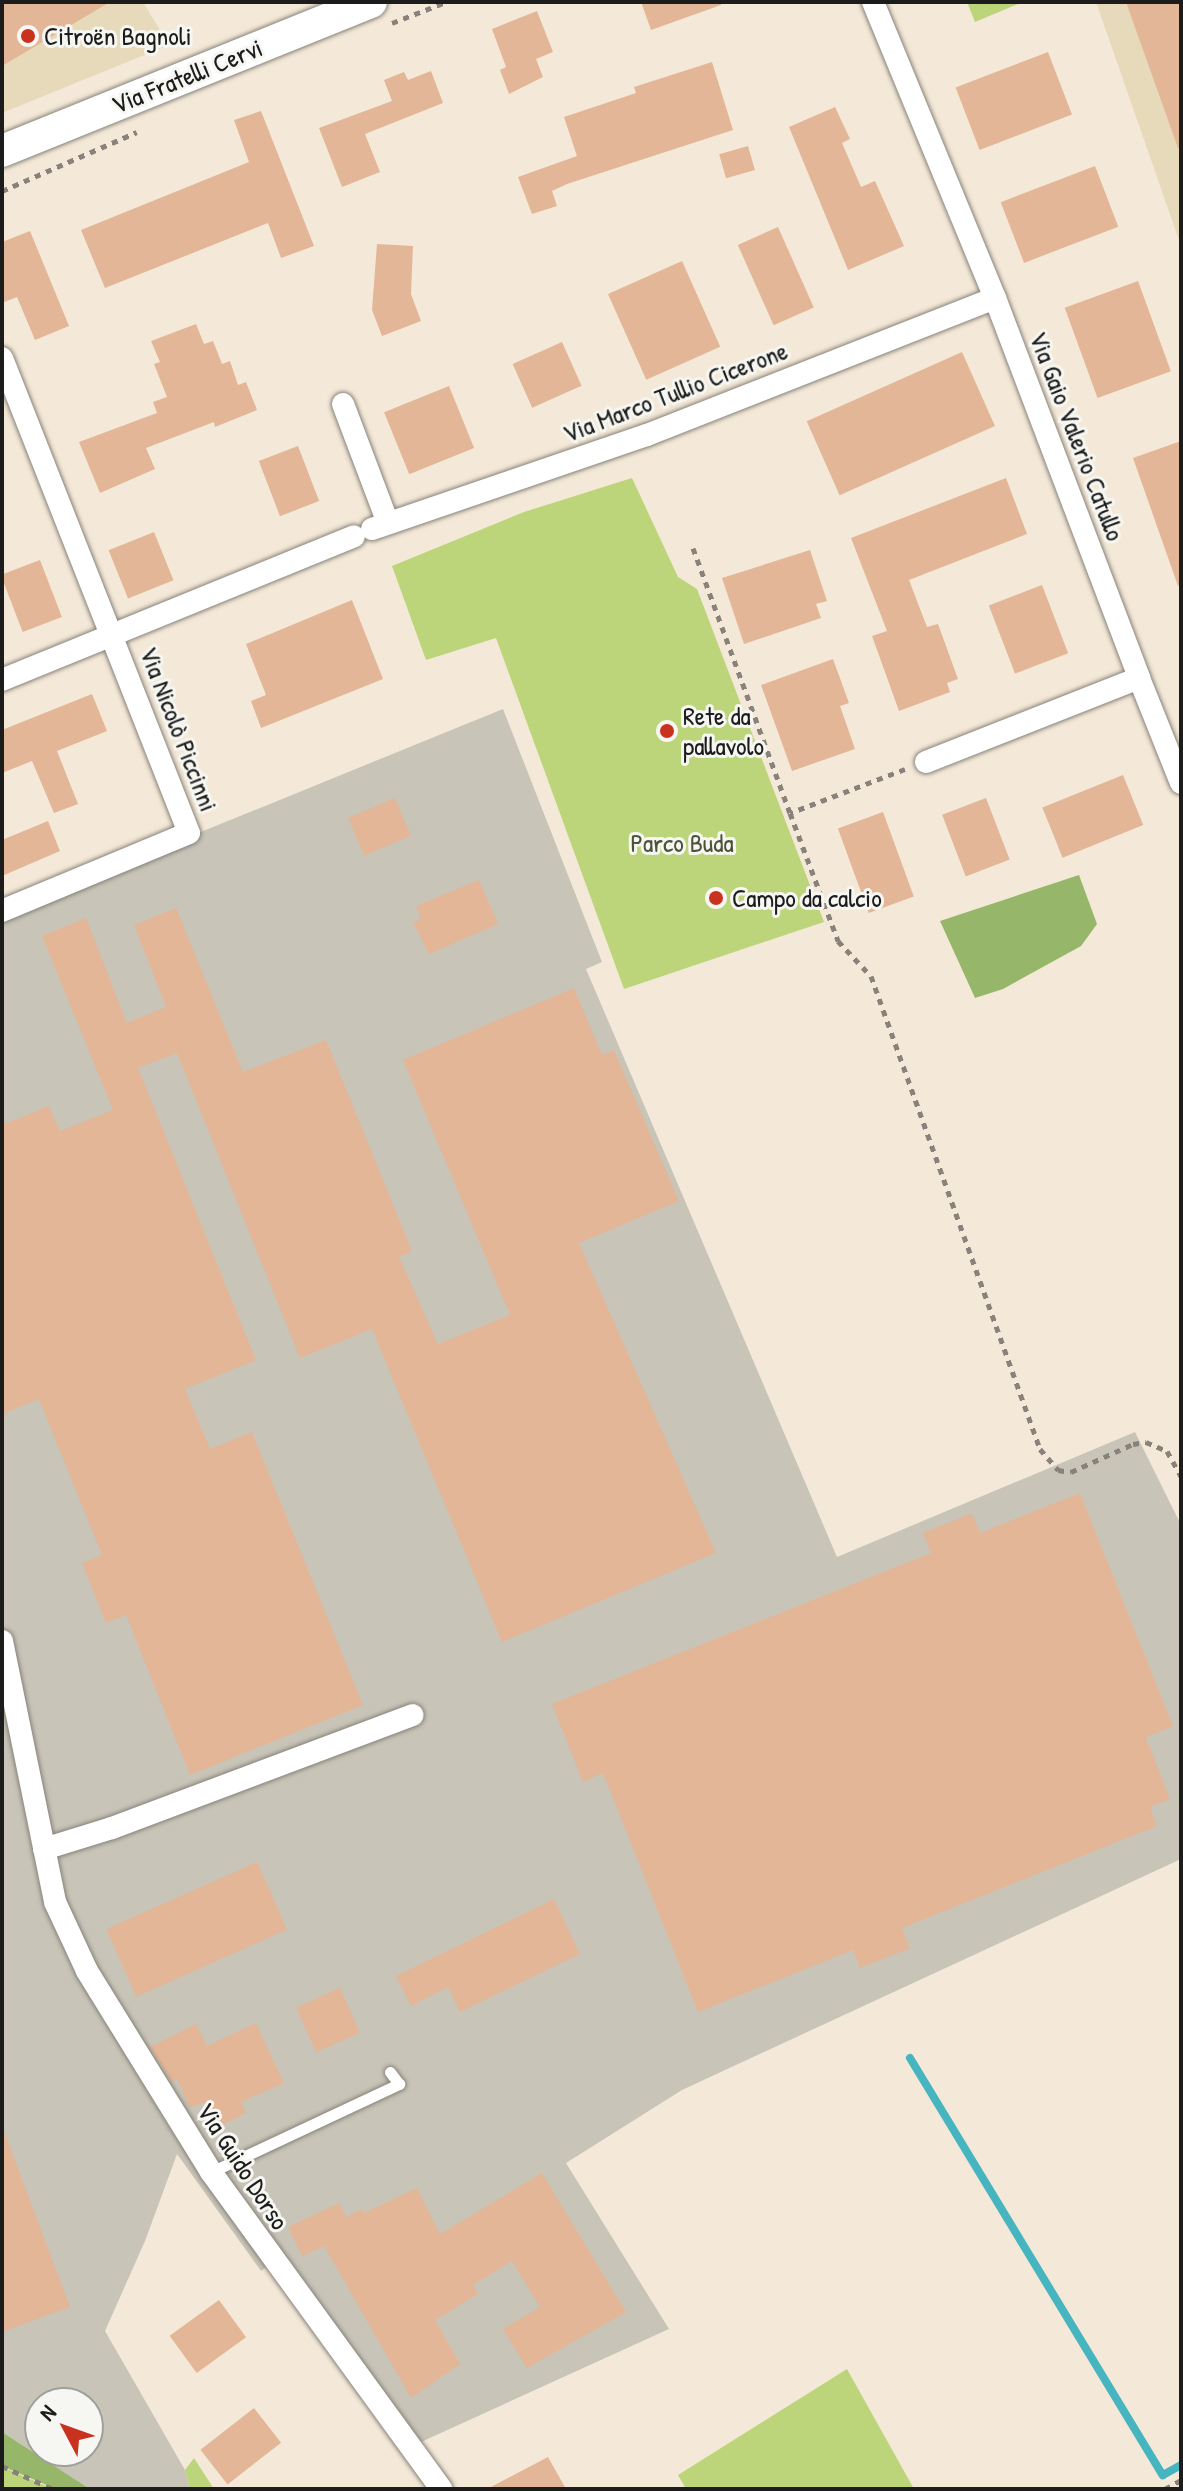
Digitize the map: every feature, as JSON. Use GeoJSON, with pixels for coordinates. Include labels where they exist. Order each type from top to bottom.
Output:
{"type":"FeatureCollection","features":[{"type":"Feature","properties":{"kind":"main road","name":"Via Fratelli Cervi"},"geometry":{"type":"LineString","coordinates":[[2,151],[371,2]]}},
{"type":"Feature","properties":{"kind":"street","name":"Via Gaio Valerio Catullo"},"geometry":{"type":"LineString","coordinates":[[873,2],[995,298],[1181,783]]}},
{"type":"Feature","properties":{"kind":"street","name":"Via Marco Tullio Cicerone"},"geometry":{"type":"LineString","coordinates":[[371,529],[647,435],[995,298]]}},
{"type":"Feature","properties":{"kind":"street","name":"Via Nicolò Piccinni"},"geometry":{"type":"LineString","coordinates":[[2,358],[189,833],[2,911]]}},
{"type":"Feature","properties":{"kind":"street"},"geometry":{"type":"LineString","coordinates":[[343,404],[371,529]]}},
{"type":"Feature","properties":{"kind":"street","name":"Via Nicolò Piccinni"},"geometry":{"type":"LineString","coordinates":[[113,636],[371,529]]}},
{"type":"Feature","properties":{"kind":"street"},"geometry":{"type":"LineString","coordinates":[[2,680],[113,636]]}},
{"type":"Feature","properties":{"kind":"street"},"geometry":{"type":"LineString","coordinates":[[926,762],[1139,678]]}},
{"type":"Feature","properties":{"kind":"street","name":"Via Guido Dorso"},"geometry":{"type":"LineString","coordinates":[[2,1641],[55,1902],[87,1971],[211,2172],[441,2489]]}},
{"type":"Feature","properties":{"kind":"street"},"geometry":{"type":"LineString","coordinates":[[44,1849],[127,1823],[412,1715]]}},
{"type":"Feature","properties":{"kind":"lane"},"geometry":{"type":"LineString","coordinates":[[211,2172],[399,2084],[390,2072]]}},
{"type":"Feature","properties":{"kind":"path"},"geometry":{"type":"LineString","coordinates":[[693,548],[838,941],[871,976],[1040,1449],[1058,1470],[1071,1472],[1133,1444],[1146,1442],[1167,1451],[1181,1476]]}},
{"type":"Feature","properties":{"kind":"path"},"geometry":{"type":"LineString","coordinates":[[790,813],[926,762]]}},
{"type":"Feature","properties":{"kind":"path"},"geometry":{"type":"LineString","coordinates":[[2,2466],[53,2489]]}},
{"type":"Feature","properties":{"kind":"path"},"geometry":{"type":"LineString","coordinates":[[1165,2489],[1181,2480]]}},
{"type":"Feature","properties":{"kind":"shaded area"},"geometry":{"type":"Polygon","coordinates":[[[2,2],[143,2],[169,45],[2,113],[2,2]]]}},
{"type":"Feature","properties":{"kind":"shaded area"},"geometry":{"type":"Polygon","coordinates":[[[1096,2],[1181,2],[1181,246],[1096,2]]]}},
{"type":"Feature","properties":{"kind":"shaded area"},"geometry":{"type":"Polygon","coordinates":[[[503,709],[602,962],[586,969],[837,1557],[1135,1432],[1181,1525],[1181,1859],[682,2090],[566,2163],[669,2329],[410,2447],[273,2262],[261,2271],[177,2154],[145,2241],[105,2331],[185,2470],[190,2489],[90,2489],[56,2467],[104,2467],[104,2387],[24,2387],[24,2446],[2,2432],[2,913],[503,709]]]}},
{"type":"Feature","properties":{"kind":"green space"},"geometry":{"type":"Polygon","coordinates":[[[967,2],[1023,2],[975,22],[967,2]]]}},
{"type":"Feature","properties":{"kind":"green space","name":"Parco Buda"},"geometry":{"type":"Polygon","coordinates":[[[632,478],[678,577],[697,589],[824,922],[624,989],[496,638],[426,660],[392,566],[524,512],[632,478]]]}},
{"type":"Feature","properties":{"kind":"green space"},"geometry":{"type":"Polygon","coordinates":[[[1079,875],[1097,924],[1081,946],[1003,989],[975,998],[940,921],[1079,875]]]}},
{"type":"Feature","properties":{"kind":"green space"},"geometry":{"type":"Polygon","coordinates":[[[847,2369],[914,2489],[686,2489],[678,2475],[847,2369]]]}},
{"type":"Feature","properties":{"kind":"green space"},"geometry":{"type":"Polygon","coordinates":[[[2,2432],[24,2446],[24,2467],[56,2467],[90,2489],[56,2489],[2,2466],[2,2432]]]}},
{"type":"Feature","properties":{"kind":"green space"},"geometry":{"type":"Polygon","coordinates":[[[194,2458],[214,2489],[190,2489],[185,2470],[194,2458]]]}},
{"type":"Feature","properties":{"kind":"green space"},"geometry":{"type":"Polygon","coordinates":[[[2,2467],[5,2468],[53,2489],[2,2489],[2,2467]]]}},
{"type":"Feature","properties":{"kind":"building","name":"Citroën Bagnoli"},"geometry":{"type":"Polygon","coordinates":[[[2,2],[110,2],[2,66],[2,2]]]}},
{"type":"Feature","properties":{"kind":"building"},"geometry":{"type":"Polygon","coordinates":[[[641,2],[721,2],[721,5],[651,30],[641,2]]]}},
{"type":"Feature","properties":{"kind":"building"},"geometry":{"type":"Polygon","coordinates":[[[1126,2],[1181,2],[1181,148],[1178,148],[1126,2]]]}},
{"type":"Feature","properties":{"kind":"building"},"geometry":{"type":"Polygon","coordinates":[[[537,11],[553,52],[536,59],[543,77],[509,94],[500,70],[506,67],[492,29],[537,11]]]}},
{"type":"Feature","properties":{"kind":"building"},"geometry":{"type":"Polygon","coordinates":[[[1048,52],[1072,115],[980,150],[956,87],[1048,52]]]}},
{"type":"Feature","properties":{"kind":"building"},"geometry":{"type":"Polygon","coordinates":[[[712,62],[733,130],[567,184],[552,191],[557,206],[532,214],[518,177],[577,156],[564,117],[636,93],[634,87],[712,62]]]}},
{"type":"Feature","properties":{"kind":"building"},"geometry":{"type":"Polygon","coordinates":[[[431,71],[443,103],[365,134],[380,172],[342,187],[319,128],[392,101],[384,80],[404,72],[408,80],[431,71]]]}},
{"type":"Feature","properties":{"kind":"building"},"geometry":{"type":"Polygon","coordinates":[[[835,107],[850,139],[842,143],[861,187],[875,181],[904,246],[848,270],[789,127],[835,107]]]}},
{"type":"Feature","properties":{"kind":"building"},"geometry":{"type":"Polygon","coordinates":[[[261,111],[314,246],[281,258],[268,223],[105,288],[81,230],[249,162],[234,120],[261,111]]]}},
{"type":"Feature","properties":{"kind":"building"},"geometry":{"type":"Polygon","coordinates":[[[748,146],[755,170],[726,178],[719,154],[748,146]]]}},
{"type":"Feature","properties":{"kind":"building"},"geometry":{"type":"Polygon","coordinates":[[[1095,166],[1118,227],[1024,263],[1001,202],[1095,166]]]}},
{"type":"Feature","properties":{"kind":"building"},"geometry":{"type":"Polygon","coordinates":[[[778,227],[814,307],[774,325],[738,245],[778,227]]]}},
{"type":"Feature","properties":{"kind":"building"},"geometry":{"type":"Polygon","coordinates":[[[30,231],[69,326],[35,340],[17,297],[2,303],[2,242],[30,231]]]}},
{"type":"Feature","properties":{"kind":"building"},"geometry":{"type":"Polygon","coordinates":[[[377,244],[413,246],[411,294],[421,321],[382,336],[372,310],[377,244]]]}},
{"type":"Feature","properties":{"kind":"building"},"geometry":{"type":"Polygon","coordinates":[[[682,261],[720,347],[646,380],[608,294],[682,261]]]}},
{"type":"Feature","properties":{"kind":"building"},"geometry":{"type":"Polygon","coordinates":[[[1138,281],[1171,371],[1098,398],[1065,308],[1138,281]]]}},
{"type":"Feature","properties":{"kind":"building"},"geometry":{"type":"Polygon","coordinates":[[[196,324],[204,344],[213,341],[222,364],[230,361],[238,385],[246,382],[257,410],[215,427],[214,422],[146,448],[155,469],[100,493],[79,442],[157,413],[153,402],[167,397],[154,364],[160,362],[151,341],[196,324]]]}},
{"type":"Feature","properties":{"kind":"building"},"geometry":{"type":"Polygon","coordinates":[[[562,342],[582,386],[532,408],[513,364],[562,342]]]}},
{"type":"Feature","properties":{"kind":"building"},"geometry":{"type":"Polygon","coordinates":[[[962,352],[995,426],[840,495],[807,421],[962,352]]]}},
{"type":"Feature","properties":{"kind":"building"},"geometry":{"type":"Polygon","coordinates":[[[449,386],[474,448],[409,474],[384,412],[449,386]]]}},
{"type":"Feature","properties":{"kind":"building"},"geometry":{"type":"Polygon","coordinates":[[[1181,441],[1181,585],[1178,586],[1133,458],[1181,441]]]}},
{"type":"Feature","properties":{"kind":"building"},"geometry":{"type":"Polygon","coordinates":[[[298,446],[319,501],[280,516],[259,461],[298,446]]]}},
{"type":"Feature","properties":{"kind":"building"},"geometry":{"type":"Polygon","coordinates":[[[1006,478],[1027,534],[909,580],[927,627],[938,624],[958,679],[947,683],[950,692],[899,711],[872,636],[887,631],[851,538],[1006,478]]]}},
{"type":"Feature","properties":{"kind":"building"},"geometry":{"type":"Polygon","coordinates":[[[154,532],[173,580],[128,599],[109,550],[154,532]]]}},
{"type":"Feature","properties":{"kind":"building"},"geometry":{"type":"Polygon","coordinates":[[[810,550],[827,601],[816,604],[821,618],[744,644],[722,578],[810,550]]]}},
{"type":"Feature","properties":{"kind":"building"},"geometry":{"type":"Polygon","coordinates":[[[40,560],[62,617],[23,632],[2,575],[40,560]]]}},
{"type":"Feature","properties":{"kind":"building"},"geometry":{"type":"Polygon","coordinates":[[[1042,585],[1068,653],[1015,674],[989,605],[1042,585]]]}},
{"type":"Feature","properties":{"kind":"building"},"geometry":{"type":"Polygon","coordinates":[[[352,600],[383,679],[261,728],[251,701],[266,695],[246,644],[352,600]]]}},
{"type":"Feature","properties":{"kind":"building"},"geometry":{"type":"Polygon","coordinates":[[[833,659],[849,703],[840,706],[855,749],[792,771],[761,685],[833,659]]]}},
{"type":"Feature","properties":{"kind":"building"},"geometry":{"type":"Polygon","coordinates":[[[92,694],[107,731],[57,751],[78,804],[54,813],[32,761],[2,773],[2,730],[92,694]]]}},
{"type":"Feature","properties":{"kind":"building"},"geometry":{"type":"Polygon","coordinates":[[[1123,775],[1143,825],[1063,858],[1042,808],[1123,775]]]}},
{"type":"Feature","properties":{"kind":"building"},"geometry":{"type":"Polygon","coordinates":[[[395,798],[411,836],[364,856],[348,818],[395,798]]]}},
{"type":"Feature","properties":{"kind":"building"},"geometry":{"type":"Polygon","coordinates":[[[986,798],[1010,860],[966,876],[942,815],[986,798]]]}},
{"type":"Feature","properties":{"kind":"building"},"geometry":{"type":"Polygon","coordinates":[[[883,812],[914,897],[869,913],[838,828],[883,812]]]}},
{"type":"Feature","properties":{"kind":"building"},"geometry":{"type":"Polygon","coordinates":[[[48,821],[60,851],[2,876],[2,840],[48,821]]]}},
{"type":"Feature","properties":{"kind":"building"},"geometry":{"type":"Polygon","coordinates":[[[479,880],[498,924],[429,954],[413,922],[421,919],[416,906],[479,880]]]}},
{"type":"Feature","properties":{"kind":"building"},"geometry":{"type":"Polygon","coordinates":[[[176,908],[243,1072],[326,1040],[412,1251],[399,1257],[438,1344],[510,1315],[403,1060],[574,988],[602,1055],[614,1050],[679,1201],[579,1243],[716,1553],[502,1642],[372,1329],[300,1358],[177,1053],[138,1068],[256,1360],[185,1389],[210,1449],[252,1432],[363,1705],[190,1775],[126,1615],[106,1623],[82,1563],[102,1555],[39,1399],[2,1414],[2,1125],[49,1106],[60,1131],[113,1110],[42,936],[86,918],[127,1023],[166,1007],[134,925],[176,908]]]}},
{"type":"Feature","properties":{"kind":"building"},"geometry":{"type":"Polygon","coordinates":[[[1080,1493],[1173,1726],[1146,1737],[1170,1799],[1150,1807],[1157,1826],[902,1928],[910,1948],[860,1968],[853,1950],[698,2012],[603,1773],[583,1782],[552,1704],[931,1553],[923,1533],[972,1513],[980,1533],[1080,1493]]]}},
{"type":"Feature","properties":{"kind":"building"},"geometry":{"type":"Polygon","coordinates":[[[257,1862],[287,1930],[136,1997],[106,1929],[257,1862]]]}},
{"type":"Feature","properties":{"kind":"building"},"geometry":{"type":"Polygon","coordinates":[[[554,1899],[580,1954],[460,2012],[448,1987],[411,2006],[396,1976],[554,1899]]]}},
{"type":"Feature","properties":{"kind":"building"},"geometry":{"type":"Polygon","coordinates":[[[340,1988],[360,2033],[316,2052],[296,2008],[340,1988]]]}},
{"type":"Feature","properties":{"kind":"building"},"geometry":{"type":"Polygon","coordinates":[[[256,2023],[284,2083],[241,2102],[246,2113],[216,2128],[203,2102],[190,2108],[177,2079],[172,2082],[150,2047],[196,2024],[207,2046],[256,2023]]]}},
{"type":"Feature","properties":{"kind":"building"},"geometry":{"type":"Polygon","coordinates":[[[2,2132],[70,2307],[2,2332],[2,2132]]]}},
{"type":"Feature","properties":{"kind":"building"},"geometry":{"type":"Polygon","coordinates":[[[542,2173],[626,2312],[527,2368],[503,2329],[540,2307],[512,2261],[473,2285],[478,2294],[435,2320],[460,2364],[411,2398],[324,2246],[302,2256],[288,2227],[339,2203],[346,2217],[362,2209],[364,2213],[417,2188],[440,2234],[542,2173]]]}},
{"type":"Feature","properties":{"kind":"building"},"geometry":{"type":"Polygon","coordinates":[[[219,2300],[246,2337],[197,2373],[170,2336],[219,2300]]]}},
{"type":"Feature","properties":{"kind":"building"},"geometry":{"type":"Polygon","coordinates":[[[254,2408],[281,2443],[228,2485],[200,2450],[254,2408]]]}},
{"type":"Feature","properties":{"kind":"building"},"geometry":{"type":"Polygon","coordinates":[[[548,2457],[566,2489],[487,2489],[548,2457]]]}},
{"type":"Feature","properties":{"kind":"waterway"},"geometry":{"type":"LineString","coordinates":[[910,2058],[1163,2475],[1181,2465]]}},
{"type":"Feature","properties":{"kind":"place","name":"Citroën Bagnoli"},"geometry":{"type":"Point","coordinates":[28,36]}},
{"type":"Feature","properties":{"kind":"place","name":"Rete da pallavolo"},"geometry":{"type":"Point","coordinates":[667,731]}},
{"type":"Feature","properties":{"kind":"place","name":"Campo da calcio"},"geometry":{"type":"Point","coordinates":[716,898]}}]}
